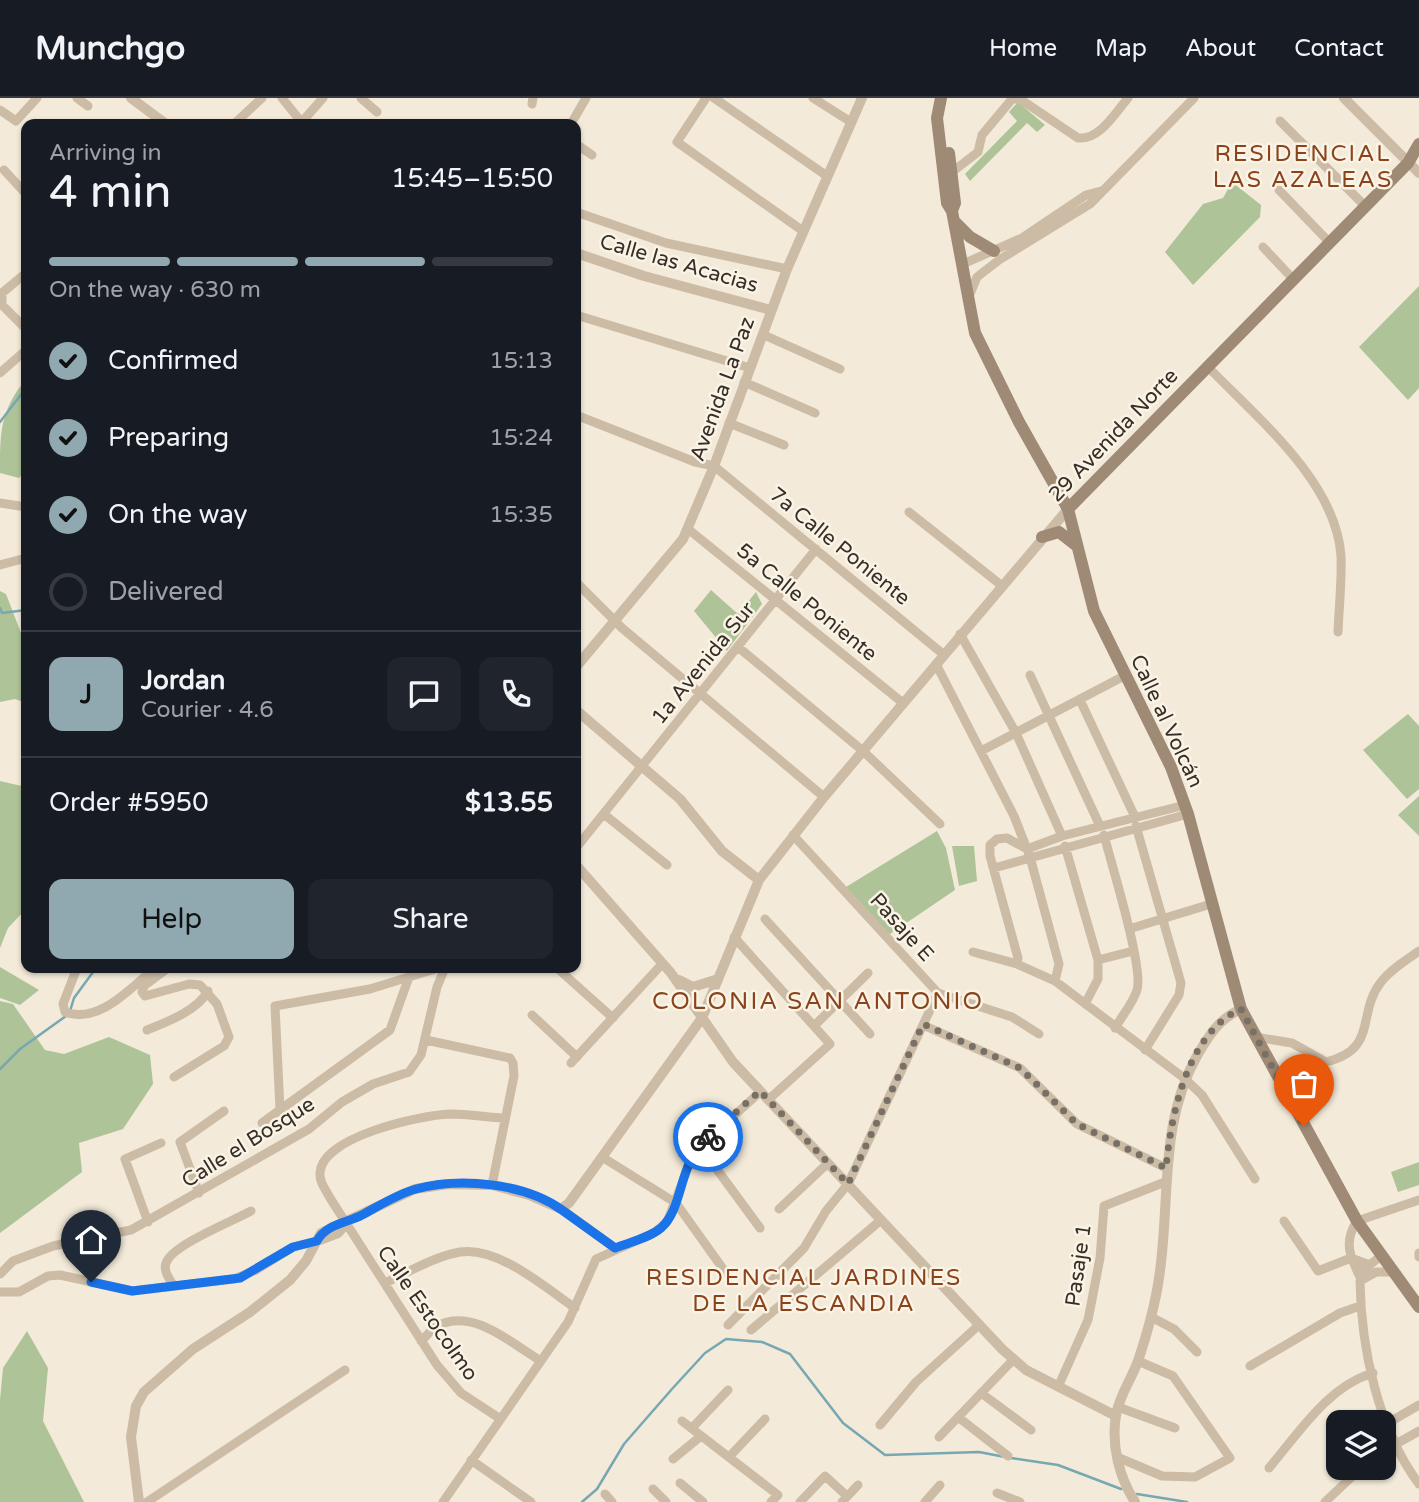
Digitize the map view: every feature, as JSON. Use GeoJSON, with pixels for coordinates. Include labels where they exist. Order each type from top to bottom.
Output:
{"type":"FeatureCollection","features":[{"type":"Feature","properties":{"kind":"main road","name":"Calle al Volcán"},"geometry":{"type":"LineString","coordinates":[[940,104],[956,202],[953,216]]}},
{"type":"Feature","properties":{"kind":"main road","name":"Calle al Volcán"},"geometry":{"type":"LineString","coordinates":[[940,104],[937,118],[947,203],[953,216],[975,333],[996,378],[1068,509],[1094,611],[1171,767],[1186,809],[1241,1009],[1357,1221],[1391,1272],[1419,1307]]}},
{"type":"Feature","properties":{"kind":"main road","name":"29 Avenida Norte"},"geometry":{"type":"LineString","coordinates":[[1068,509],[1329,242],[1414,161],[1419,144]]}},
{"type":"Feature","properties":{"kind":"main road"},"geometry":{"type":"LineString","coordinates":[[953,216],[970,237],[996,256]]}},
{"type":"Feature","properties":{"kind":"main road"},"geometry":{"type":"LineString","coordinates":[[1042,537],[1059,532],[1077,546]]}},
{"type":"Feature","properties":{"kind":"street"},"geometry":{"type":"LineString","coordinates":[[0,110],[16,121],[37,98]]}},
{"type":"Feature","properties":{"kind":"street"},"geometry":{"type":"LineString","coordinates":[[77,98],[88,106]]}},
{"type":"Feature","properties":{"kind":"street"},"geometry":{"type":"LineString","coordinates":[[239,119],[262,98]]}},
{"type":"Feature","properties":{"kind":"street"},"geometry":{"type":"LineString","coordinates":[[282,98],[297,119]]}},
{"type":"Feature","properties":{"kind":"street"},"geometry":{"type":"LineString","coordinates":[[305,119],[323,98]]}},
{"type":"Feature","properties":{"kind":"street"},"geometry":{"type":"LineString","coordinates":[[361,98],[377,112]]}},
{"type":"Feature","properties":{"kind":"street"},"geometry":{"type":"LineString","coordinates":[[574,119],[586,98]]}},
{"type":"Feature","properties":{"kind":"street"},"geometry":{"type":"LineString","coordinates":[[706,98],[677,142],[803,231]]}},
{"type":"Feature","properties":{"kind":"street"},"geometry":{"type":"LineString","coordinates":[[714,98],[827,176]]}},
{"type":"Feature","properties":{"kind":"street"},"geometry":{"type":"LineString","coordinates":[[813,98],[851,122]]}},
{"type":"Feature","properties":{"kind":"street","name":"Avenida La Paz"},"geometry":{"type":"LineString","coordinates":[[581,661],[673,555],[688,529],[787,269],[862,98]]}},
{"type":"Feature","properties":{"kind":"street"},"geometry":{"type":"LineString","coordinates":[[952,172],[978,152],[982,135],[1012,99],[1020,99],[1078,138],[1086,139],[1101,130],[1128,98]]}},
{"type":"Feature","properties":{"kind":"street"},"geometry":{"type":"LineString","coordinates":[[968,306],[974,282],[996,256],[1086,195],[1102,190],[1194,98]]}},
{"type":"Feature","properties":{"kind":"street"},"geometry":{"type":"LineString","coordinates":[[1343,98],[1414,161],[1419,173]]}},
{"type":"Feature","properties":{"kind":"street"},"geometry":{"type":"LineString","coordinates":[[135,99],[160,119]]}},
{"type":"Feature","properties":{"kind":"street"},"geometry":{"type":"LineString","coordinates":[[1280,121],[1365,206]]}},
{"type":"Feature","properties":{"kind":"street"},"geometry":{"type":"LineString","coordinates":[[581,147],[592,155]]}},
{"type":"Feature","properties":{"kind":"street"},"geometry":{"type":"LineString","coordinates":[[4,170],[21,189]]}},
{"type":"Feature","properties":{"kind":"street"},"geometry":{"type":"LineString","coordinates":[[1279,190],[1329,242]]}},
{"type":"Feature","properties":{"kind":"street"},"geometry":{"type":"LineString","coordinates":[[581,214],[666,243],[787,269]]}},
{"type":"Feature","properties":{"kind":"street"},"geometry":{"type":"LineString","coordinates":[[1263,247],[1293,279]]}},
{"type":"Feature","properties":{"kind":"street","name":"Calle las Acacias"},"geometry":{"type":"LineString","coordinates":[[581,255],[657,280],[771,310]]}},
{"type":"Feature","properties":{"kind":"street"},"geometry":{"type":"LineString","coordinates":[[963,264],[996,256]]}},
{"type":"Feature","properties":{"kind":"street"},"geometry":{"type":"LineString","coordinates":[[21,277],[2,293],[2,305],[21,324]]}},
{"type":"Feature","properties":{"kind":"street"},"geometry":{"type":"LineString","coordinates":[[581,317],[750,368]]}},
{"type":"Feature","properties":{"kind":"street"},"geometry":{"type":"LineString","coordinates":[[764,335],[840,369]]}},
{"type":"Feature","properties":{"kind":"street"},"geometry":{"type":"LineString","coordinates":[[0,373],[21,355]]}},
{"type":"Feature","properties":{"kind":"street"},"geometry":{"type":"LineString","coordinates":[[1207,366],[1318,488],[1332,517],[1341,555],[1338,632]]}},
{"type":"Feature","properties":{"kind":"street"},"geometry":{"type":"LineString","coordinates":[[744,383],[815,413]]}},
{"type":"Feature","properties":{"kind":"street"},"geometry":{"type":"LineString","coordinates":[[581,417],[695,462],[714,466]]}},
{"type":"Feature","properties":{"kind":"street"},"geometry":{"type":"LineString","coordinates":[[729,423],[784,445]]}},
{"type":"Feature","properties":{"kind":"street","name":"7a Calle Poniente"},"geometry":{"type":"LineString","coordinates":[[714,466],[943,654]]}},
{"type":"Feature","properties":{"kind":"street"},"geometry":{"type":"LineString","coordinates":[[0,503],[21,506]]}},
{"type":"Feature","properties":{"kind":"street","name":"29 Avenida Norte"},"geometry":{"type":"LineString","coordinates":[[561,1209],[602,1157],[702,1018],[759,880],[943,654],[1068,509]]}},
{"type":"Feature","properties":{"kind":"street"},"geometry":{"type":"LineString","coordinates":[[909,512],[1001,585]]}},
{"type":"Feature","properties":{"kind":"street","name":"5a Calle Poniente"},"geometry":{"type":"LineString","coordinates":[[688,529],[903,703]]}},
{"type":"Feature","properties":{"kind":"street","name":"1a Avenida Sur"},"geometry":{"type":"LineString","coordinates":[[581,843],[816,549]]}},
{"type":"Feature","properties":{"kind":"street"},"geometry":{"type":"LineString","coordinates":[[0,565],[21,559]]}},
{"type":"Feature","properties":{"kind":"street"},"geometry":{"type":"LineString","coordinates":[[581,587],[614,621],[824,797]]}},
{"type":"Feature","properties":{"kind":"street"},"geometry":{"type":"LineString","coordinates":[[960,634],[1016,733],[1062,836]]}},
{"type":"Feature","properties":{"kind":"street"},"geometry":{"type":"LineString","coordinates":[[738,647],[863,751],[940,824]]}},
{"type":"Feature","properties":{"kind":"street"},"geometry":{"type":"LineString","coordinates":[[936,664],[1014,816],[1028,853],[1059,964],[1055,981]]}},
{"type":"Feature","properties":{"kind":"street"},"geometry":{"type":"LineString","coordinates":[[1030,675],[1047,717],[1102,831],[1129,929],[1138,979],[1137,991],[1115,1028]]}},
{"type":"Feature","properties":{"kind":"street"},"geometry":{"type":"LineString","coordinates":[[981,751],[1126,675]]}},
{"type":"Feature","properties":{"kind":"street"},"geometry":{"type":"LineString","coordinates":[[1080,700],[1136,822],[1181,983],[1179,995],[1145,1050]]}},
{"type":"Feature","properties":{"kind":"street"},"geometry":{"type":"LineString","coordinates":[[581,714],[680,799],[722,851],[759,880]]}},
{"type":"Feature","properties":{"kind":"street"},"geometry":{"type":"LineString","coordinates":[[1017,964],[1018,958],[990,845],[997,839],[1007,838],[1028,853],[1065,846],[1102,831],[1186,809]]}},
{"type":"Feature","properties":{"kind":"street"},"geometry":{"type":"LineString","coordinates":[[605,815],[667,865]]}},
{"type":"Feature","properties":{"kind":"street"},"geometry":{"type":"LineString","coordinates":[[994,869],[1062,836],[1102,831]]}},
{"type":"Feature","properties":{"kind":"street","name":"Pasaje E"},"geometry":{"type":"LineString","coordinates":[[793,835],[937,993],[1012,1017],[1040,1034]]}},
{"type":"Feature","properties":{"kind":"street"},"geometry":{"type":"LineString","coordinates":[[1065,846],[1098,960],[1098,979],[1085,1004]]}},
{"type":"Feature","properties":{"kind":"street"},"geometry":{"type":"LineString","coordinates":[[581,871],[671,973],[719,1046],[1013,1360],[1058,1387],[1117,1412],[1175,1428]]}},
{"type":"Feature","properties":{"kind":"street"},"geometry":{"type":"LineString","coordinates":[[1129,929],[1211,904]]}},
{"type":"Feature","properties":{"kind":"street"},"geometry":{"type":"LineString","coordinates":[[765,919],[870,1034]]}},
{"type":"Feature","properties":{"kind":"street"},"geometry":{"type":"LineString","coordinates":[[443,1502],[575,1308],[585,1278],[596,1259],[659,1230],[667,1222],[676,1203],[684,1171],[699,1145],[830,1044],[734,937]]}},
{"type":"Feature","properties":{"kind":"street"},"geometry":{"type":"LineString","coordinates":[[1098,960],[1133,951]]}},
{"type":"Feature","properties":{"kind":"street"},"geometry":{"type":"LineString","coordinates":[[1255,1037],[1292,1043],[1326,1062],[1344,1057],[1363,1036],[1379,983],[1419,951]]}},
{"type":"Feature","properties":{"kind":"street"},"geometry":{"type":"LineString","coordinates":[[973,952],[1017,964],[1055,981],[1184,1077],[1202,1095],[1255,1179]]}},
{"type":"Feature","properties":{"kind":"street"},"geometry":{"type":"LineString","coordinates":[[532,1015],[574,1060],[662,964]]}},
{"type":"Feature","properties":{"kind":"street"},"geometry":{"type":"LineString","coordinates":[[75,973],[63,1004],[65,1012],[75,1016],[103,1009],[118,1000],[149,973]]}},
{"type":"Feature","properties":{"kind":"street"},"geometry":{"type":"LineString","coordinates":[[161,973],[144,986],[145,996],[195,983],[208,991],[227,1024],[229,1037],[224,1046],[174,1077]]}},
{"type":"Feature","properties":{"kind":"street"},"geometry":{"type":"LineString","coordinates":[[280,1110],[275,1006],[370,989],[422,973]]}},
{"type":"Feature","properties":{"kind":"street","name":"Calle el Bosque"},"geometry":{"type":"LineString","coordinates":[[0,1274],[13,1261],[52,1245],[131,1230],[148,1222],[309,1129],[342,1102],[373,1084],[409,1072],[421,1055],[443,973]]}},
{"type":"Feature","properties":{"kind":"street"},"geometry":{"type":"LineString","coordinates":[[563,973],[613,1018]]}},
{"type":"Feature","properties":{"kind":"street"},"geometry":{"type":"LineString","coordinates":[[671,973],[693,987],[718,979]]}},
{"type":"Feature","properties":{"kind":"street"},"geometry":{"type":"LineString","coordinates":[[814,1026],[868,974]]}},
{"type":"Feature","properties":{"kind":"street"},"geometry":{"type":"LineString","coordinates":[[262,1123],[390,1030],[409,977]]}},
{"type":"Feature","properties":{"kind":"street"},"geometry":{"type":"LineString","coordinates":[[147,1030],[172,1020],[204,998],[208,991]]}},
{"type":"Feature","properties":{"kind":"street"},"geometry":{"type":"LineString","coordinates":[[728,1325],[804,1248],[826,1211],[848,1184],[937,993]]}},
{"type":"Feature","properties":{"kind":"street"},"geometry":{"type":"LineString","coordinates":[[1135,1502],[1125,1487],[1117,1457],[1117,1412],[1138,1361],[1159,1279],[1166,1168],[1172,1121],[1184,1077],[1212,1030],[1227,1016],[1241,1009]]}},
{"type":"Feature","properties":{"kind":"street"},"geometry":{"type":"LineString","coordinates":[[923,1024],[1020,1068],[1077,1124],[1166,1168]]}},
{"type":"Feature","properties":{"kind":"street"},"geometry":{"type":"LineString","coordinates":[[426,1040],[510,1058],[513,1063],[514,1076],[492,1185]]}},
{"type":"Feature","properties":{"kind":"street"},"geometry":{"type":"LineString","coordinates":[[199,1193],[180,1142],[224,1111]]}},
{"type":"Feature","properties":{"kind":"street","name":"Calle Estocolmo"},"geometry":{"type":"LineString","coordinates":[[499,1418],[478,1407],[461,1393],[421,1341],[320,1178],[326,1155],[353,1140],[398,1122],[449,1114],[504,1118]]}},
{"type":"Feature","properties":{"kind":"street"},"geometry":{"type":"LineString","coordinates":[[148,1222],[125,1159],[161,1143]]}},
{"type":"Feature","properties":{"kind":"street"},"geometry":{"type":"LineString","coordinates":[[699,1145],[760,1228]]}},
{"type":"Feature","properties":{"kind":"street"},"geometry":{"type":"LineString","coordinates":[[602,1157],[676,1203],[726,1273]]}},
{"type":"Feature","properties":{"kind":"street"},"geometry":{"type":"LineString","coordinates":[[779,1209],[828,1163]]}},
{"type":"Feature","properties":{"kind":"street","name":"Pasaje 1"},"geometry":{"type":"LineString","coordinates":[[1058,1387],[1088,1320],[1100,1258],[1104,1206],[1165,1182]]}},
{"type":"Feature","properties":{"kind":"street"},"geometry":{"type":"LineString","coordinates":[[139,1502],[131,1437],[136,1406],[144,1392],[193,1349],[273,1295],[306,1261],[321,1233],[334,1226],[346,1223],[415,1189],[448,1184],[492,1185],[529,1195],[561,1209],[615,1248]]}},
{"type":"Feature","properties":{"kind":"street"},"geometry":{"type":"LineString","coordinates":[[1360,1280],[1347,1241],[1357,1221],[1419,1200]]}},
{"type":"Feature","properties":{"kind":"street"},"geometry":{"type":"LineString","coordinates":[[173,1286],[165,1268],[167,1260],[179,1250],[251,1211]]}},
{"type":"Feature","properties":{"kind":"street"},"geometry":{"type":"LineString","coordinates":[[751,1329],[881,1220]]}},
{"type":"Feature","properties":{"kind":"street"},"geometry":{"type":"LineString","coordinates":[[1284,1221],[1318,1271],[1351,1258],[1370,1265]]}},
{"type":"Feature","properties":{"kind":"street"},"geometry":{"type":"LineString","coordinates":[[0,1292],[19,1292],[48,1276],[60,1275],[132,1291],[240,1278],[293,1247],[317,1241]]}},
{"type":"Feature","properties":{"kind":"street"},"geometry":{"type":"LineString","coordinates":[[385,1283],[432,1260],[463,1251],[505,1260],[575,1308]]}},
{"type":"Feature","properties":{"kind":"street"},"geometry":{"type":"LineString","coordinates":[[1381,1256],[1363,1270],[1360,1280],[1360,1306],[1373,1373],[1384,1410]]}},
{"type":"Feature","properties":{"kind":"street"},"geometry":{"type":"LineString","coordinates":[[1360,1280],[1376,1272],[1391,1272]]}},
{"type":"Feature","properties":{"kind":"street"},"geometry":{"type":"LineString","coordinates":[[1250,1366],[1340,1313],[1360,1306]]}},
{"type":"Feature","properties":{"kind":"street"},"geometry":{"type":"LineString","coordinates":[[1151,1317],[1174,1329],[1197,1352]]}},
{"type":"Feature","properties":{"kind":"street"},"geometry":{"type":"LineString","coordinates":[[421,1341],[437,1326],[460,1321],[482,1325],[541,1361]]}},
{"type":"Feature","properties":{"kind":"street"},"geometry":{"type":"LineString","coordinates":[[880,1425],[916,1382],[979,1325]]}},
{"type":"Feature","properties":{"kind":"street"},"geometry":{"type":"LineString","coordinates":[[939,1437],[1013,1360]]}},
{"type":"Feature","properties":{"kind":"street"},"geometry":{"type":"LineString","coordinates":[[1117,1457],[1162,1476],[1195,1477],[1230,1458],[1172,1376],[1138,1361]]}},
{"type":"Feature","properties":{"kind":"street"},"geometry":{"type":"LineString","coordinates":[[146,1502],[345,1370]]}},
{"type":"Feature","properties":{"kind":"street"},"geometry":{"type":"LineString","coordinates":[[1269,1468],[1336,1393],[1359,1377],[1373,1373]]}},
{"type":"Feature","properties":{"kind":"street"},"geometry":{"type":"LineString","coordinates":[[692,1429],[729,1390]]}},
{"type":"Feature","properties":{"kind":"street"},"geometry":{"type":"LineString","coordinates":[[981,1394],[1031,1430]]}},
{"type":"Feature","properties":{"kind":"street"},"geometry":{"type":"LineString","coordinates":[[1396,1418],[1419,1405]]}},
{"type":"Feature","properties":{"kind":"street"},"geometry":{"type":"LineString","coordinates":[[958,1417],[1008,1456]]}},
{"type":"Feature","properties":{"kind":"street"},"geometry":{"type":"LineString","coordinates":[[729,1457],[765,1419]]}},
{"type":"Feature","properties":{"kind":"street"},"geometry":{"type":"LineString","coordinates":[[682,1421],[778,1495],[771,1502]]}},
{"type":"Feature","properties":{"kind":"street"},"geometry":{"type":"LineString","coordinates":[[1396,1440],[1419,1431]]}},
{"type":"Feature","properties":{"kind":"street"},"geometry":{"type":"LineString","coordinates":[[673,1459],[701,1436]]}},
{"type":"Feature","properties":{"kind":"street"},"geometry":{"type":"LineString","coordinates":[[1396,1444],[1419,1484]]}},
{"type":"Feature","properties":{"kind":"street"},"geometry":{"type":"LineString","coordinates":[[471,1460],[531,1502]]}},
{"type":"Feature","properties":{"kind":"street"},"geometry":{"type":"LineString","coordinates":[[800,1502],[825,1476],[845,1499],[858,1485]]}},
{"type":"Feature","properties":{"kind":"street"},"geometry":{"type":"LineString","coordinates":[[1325,1502],[1348,1480]]}},
{"type":"Feature","properties":{"kind":"street"},"geometry":{"type":"LineString","coordinates":[[680,1483],[702,1502]]}},
{"type":"Feature","properties":{"kind":"street"},"geometry":{"type":"LineString","coordinates":[[925,1502],[940,1485]]}},
{"type":"Feature","properties":{"kind":"street"},"geometry":{"type":"LineString","coordinates":[[653,1489],[666,1502]]}},
{"type":"Feature","properties":{"kind":"street"},"geometry":{"type":"LineString","coordinates":[[997,1493],[1020,1502]]}},
{"type":"Feature","properties":{"kind":"street"},"geometry":{"type":"LineString","coordinates":[[604,1494],[612,1502]]}},
{"type":"Feature","properties":{"kind":"green space"},"geometry":{"type":"Polygon","coordinates":[[[1018,102],[1045,125],[1037,132],[1027,123],[970,181],[965,174],[1017,121],[1009,112],[1018,102]]]}},
{"type":"Feature","properties":{"kind":"green space"},"geometry":{"type":"Polygon","coordinates":[[[1232,182],[1261,205],[1260,217],[1193,285],[1165,252],[1203,204],[1223,198],[1232,182]]]}},
{"type":"Feature","properties":{"kind":"green space"},"geometry":{"type":"Polygon","coordinates":[[[1419,286],[1419,388],[1408,400],[1359,347],[1419,286]]]}},
{"type":"Feature","properties":{"kind":"green space"},"geometry":{"type":"Polygon","coordinates":[[[21,386],[19,478],[0,473],[3,423],[21,386]]]}},
{"type":"Feature","properties":{"kind":"green space"},"geometry":{"type":"Polygon","coordinates":[[[711,590],[738,614],[756,592],[762,604],[727,651],[694,611],[711,590]]]}},
{"type":"Feature","properties":{"kind":"green space"},"geometry":{"type":"Polygon","coordinates":[[[0,591],[6,594],[21,633],[21,701],[15,699],[0,702],[0,591]]]}},
{"type":"Feature","properties":{"kind":"green space"},"geometry":{"type":"Polygon","coordinates":[[[1408,714],[1419,726],[1419,789],[1407,799],[1363,750],[1408,714]]]}},
{"type":"Feature","properties":{"kind":"green space"},"geometry":{"type":"Polygon","coordinates":[[[0,781],[21,786],[21,914],[8,928],[0,948],[0,781]]]}},
{"type":"Feature","properties":{"kind":"green space"},"geometry":{"type":"Polygon","coordinates":[[[1419,796],[1419,836],[1398,815],[1419,796]]]}},
{"type":"Feature","properties":{"kind":"green space"},"geometry":{"type":"Polygon","coordinates":[[[937,831],[946,848],[955,890],[887,936],[846,887],[937,831]]]}},
{"type":"Feature","properties":{"kind":"green space"},"geometry":{"type":"Polygon","coordinates":[[[952,846],[974,846],[977,881],[959,886],[952,846]]]}},
{"type":"Feature","properties":{"kind":"green space"},"geometry":{"type":"Polygon","coordinates":[[[0,967],[39,990],[20,1005],[0,998],[0,967]]]}},
{"type":"Feature","properties":{"kind":"green space"},"geometry":{"type":"Polygon","coordinates":[[[0,1001],[13,1004],[45,1050],[64,1054],[109,1037],[150,1055],[153,1084],[123,1129],[79,1143],[82,1172],[0,1233],[0,1001]]]}},
{"type":"Feature","properties":{"kind":"green space"},"geometry":{"type":"Polygon","coordinates":[[[1419,1162],[1419,1185],[1398,1192],[1391,1172],[1419,1162]]]}},
{"type":"Feature","properties":{"kind":"green space"},"geometry":{"type":"Polygon","coordinates":[[[27,1331],[48,1368],[43,1421],[84,1502],[0,1502],[0,1400],[3,1368],[27,1331]]]}},
{"type":"Feature","properties":{"kind":"waterway"},"geometry":{"type":"LineString","coordinates":[[0,422],[21,395]]}},
{"type":"Feature","properties":{"kind":"waterway"},"geometry":{"type":"LineString","coordinates":[[0,608],[2,613],[21,611]]}},
{"type":"Feature","properties":{"kind":"waterway"},"geometry":{"type":"LineString","coordinates":[[70,1011],[74,998],[92,973]]}},
{"type":"Feature","properties":{"kind":"waterway"},"geometry":{"type":"LineString","coordinates":[[0,1069],[20,1049],[66,1016]]}},
{"type":"Feature","properties":{"kind":"waterway"},"geometry":{"type":"LineString","coordinates":[[582,1502],[597,1489],[624,1444],[672,1389],[705,1353],[726,1339],[762,1342],[790,1354],[843,1423],[885,1455],[979,1452],[1005,1457]]}},
{"type":"Feature","properties":{"kind":"waterway"},"geometry":{"type":"LineString","coordinates":[[1011,1458],[1058,1465],[1121,1489]]}},
{"type":"Feature","properties":{"kind":"waterway"},"geometry":{"type":"LineString","coordinates":[[1137,1494],[1187,1502]]}},
{"type":"Feature","properties":{"kind":"way so far"},"geometry":{"type":"LineString","coordinates":[[708,1137],[760,1091],[848,1184],[923,1024],[1020,1068],[1077,1124],[1166,1168],[1172,1121],[1184,1077],[1212,1030],[1227,1016],[1241,1009],[1304,1126]]}},
{"type":"Feature","properties":{"kind":"district","name":"RESIDENCIAL LAS AZALEAS"},"geometry":{"type":"Point","coordinates":[1303,166]}},
{"type":"Feature","properties":{"kind":"district","name":"COLONIA SAN ANTONIO"},"geometry":{"type":"Point","coordinates":[818,1001]}},
{"type":"Feature","properties":{"kind":"district","name":"RESIDENCIAL JARDINES DE LA ESCANDIA"},"geometry":{"type":"Point","coordinates":[804,1290]}},
{"type":"Feature","properties":{"kind":"route"},"geometry":{"type":"LineString","coordinates":[[91,1282],[132,1291],[240,1278],[293,1247],[317,1241],[321,1233],[383,1203],[415,1189],[448,1184],[492,1185],[529,1195],[561,1209],[615,1248],[654,1233],[667,1222],[687,1166],[699,1145],[708,1137]]}}]}
